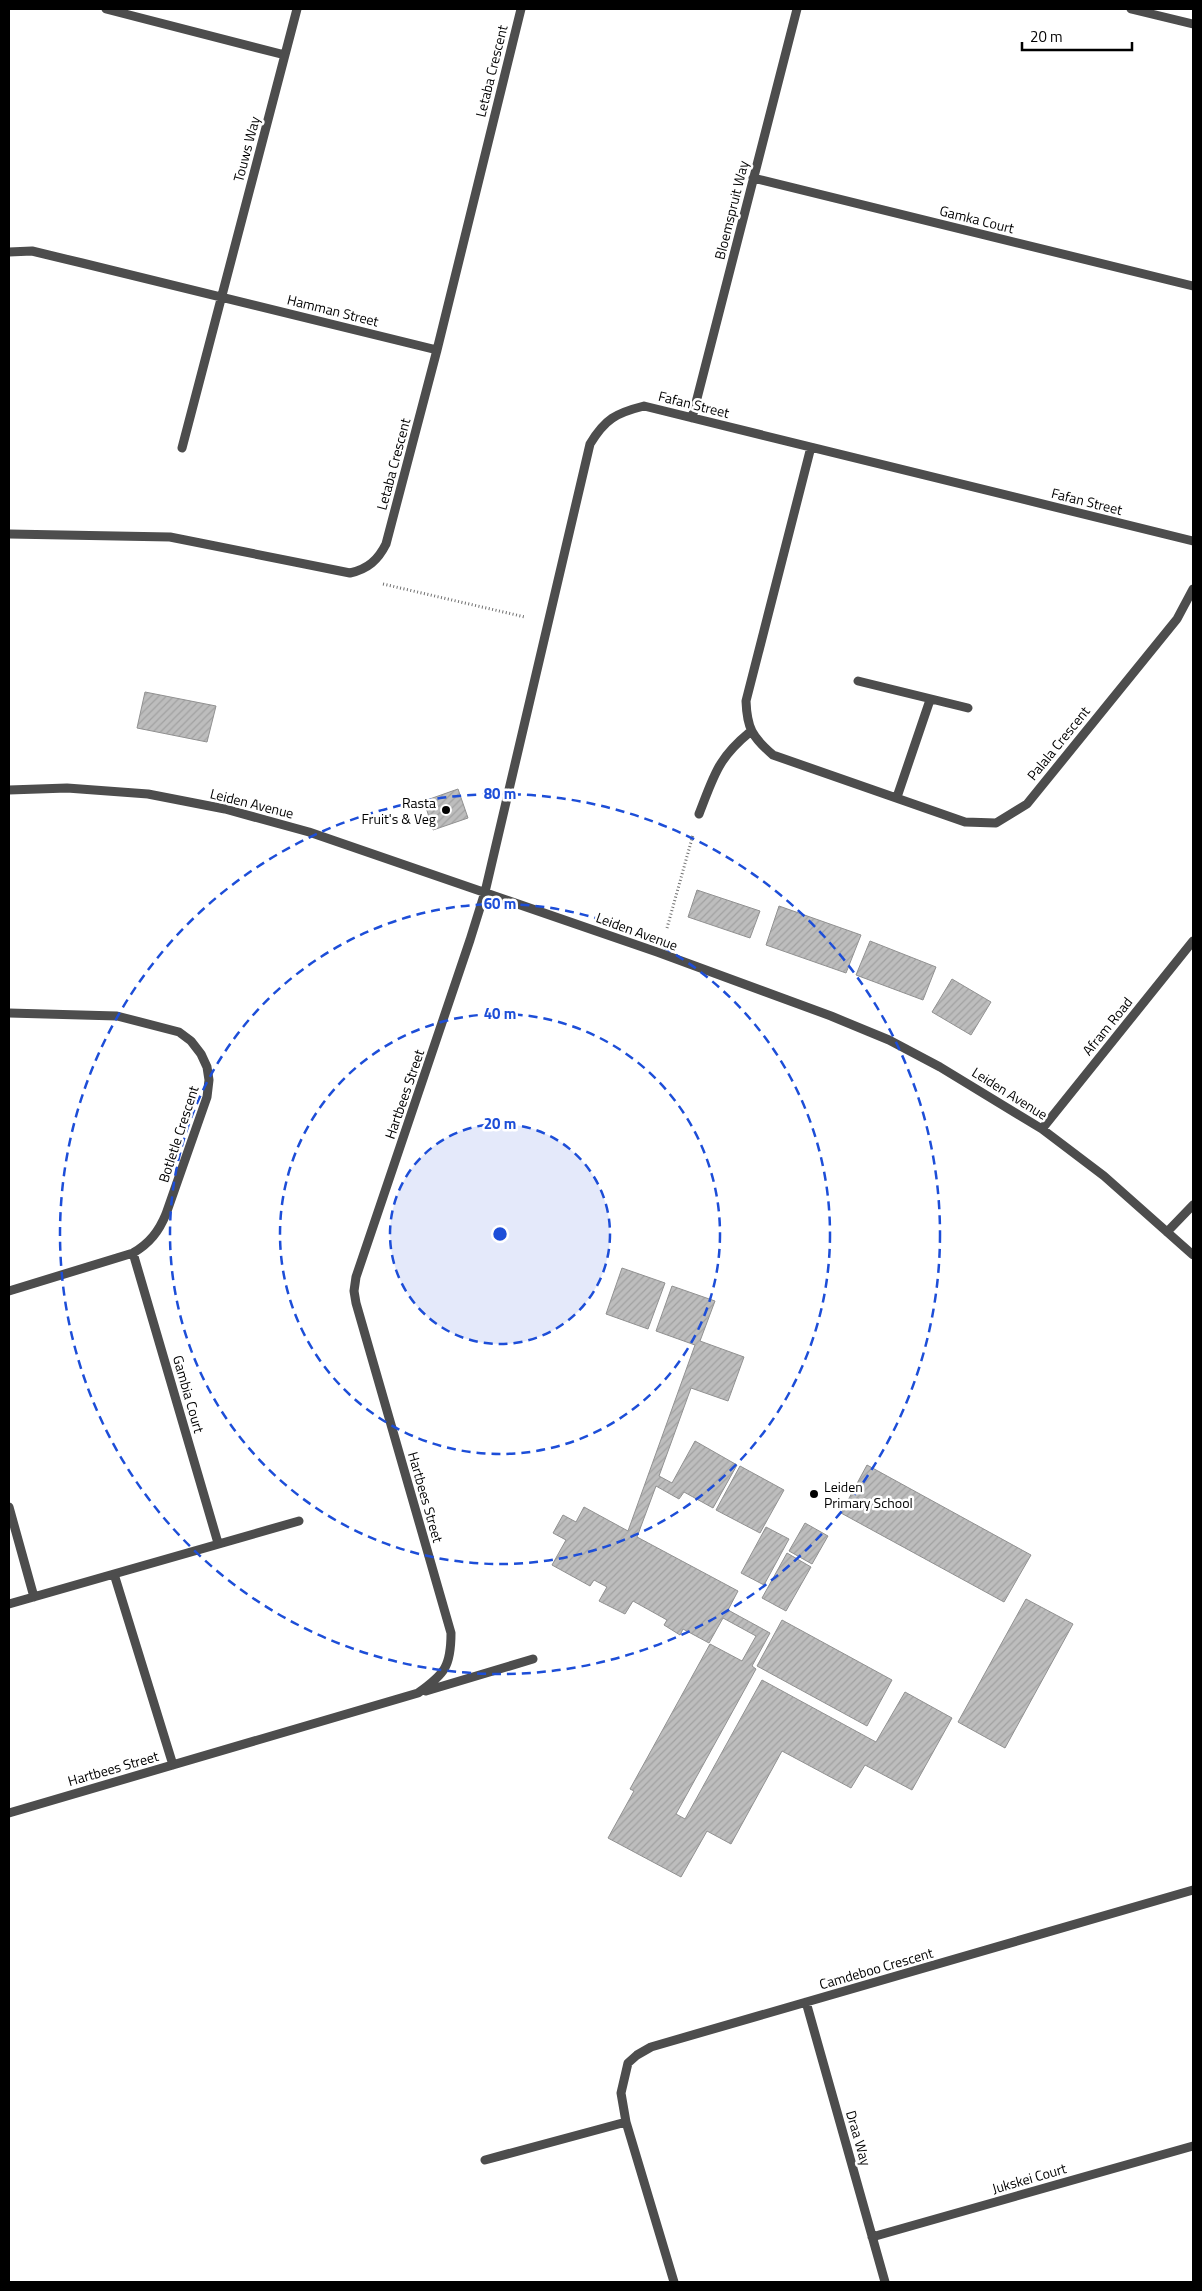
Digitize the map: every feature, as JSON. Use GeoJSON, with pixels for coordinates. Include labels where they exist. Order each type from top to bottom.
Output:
{"type":"FeatureCollection","features":[{"type":"Feature","properties":{"kind":"street"},"geometry":{"type":"LineString","coordinates":[[106,9],[285,55]]}},
{"type":"Feature","properties":{"kind":"street","name":"Touws Way"},"geometry":{"type":"LineString","coordinates":[[222,296],[297,9]]}},
{"type":"Feature","properties":{"kind":"street","name":"Letaba Crescent"},"geometry":{"type":"LineString","coordinates":[[369,566],[380,556],[386,544],[437,350],[521,9]]}},
{"type":"Feature","properties":{"kind":"street","name":"Bloemspruit Way"},"geometry":{"type":"LineString","coordinates":[[692,418],[797,9]]}},
{"type":"Feature","properties":{"kind":"street"},"geometry":{"type":"LineString","coordinates":[[1131,9],[1193,23]]}},
{"type":"Feature","properties":{"kind":"street","name":"Gamka Court"},"geometry":{"type":"LineString","coordinates":[[753,178],[1193,286]]}},
{"type":"Feature","properties":{"kind":"street","name":"Hamman Street"},"geometry":{"type":"LineString","coordinates":[[9,252],[32,251],[437,350]]}},
{"type":"Feature","properties":{"kind":"street"},"geometry":{"type":"LineString","coordinates":[[182,448],[222,296]]}},
{"type":"Feature","properties":{"kind":"street","name":"Fafan Street"},"geometry":{"type":"LineString","coordinates":[[485,892],[590,444],[601,425],[624,411],[644,406],[1193,541]]}},
{"type":"Feature","properties":{"kind":"street"},"geometry":{"type":"LineString","coordinates":[[699,814],[717,766],[732,747],[750,732],[746,701],[811,447]]}},
{"type":"Feature","properties":{"kind":"street"},"geometry":{"type":"LineString","coordinates":[[9,534],[170,537],[340,572],[350,573],[369,566]]}},
{"type":"Feature","properties":{"kind":"street","name":"Palala Crescent"},"geometry":{"type":"LineString","coordinates":[[750,732],[773,755],[898,797],[965,822],[996,823],[1027,804],[1177,619],[1193,589]]}},
{"type":"Feature","properties":{"kind":"street"},"geometry":{"type":"LineString","coordinates":[[858,681],[968,708]]}},
{"type":"Feature","properties":{"kind":"street"},"geometry":{"type":"LineString","coordinates":[[898,797],[930,700]]}},
{"type":"Feature","properties":{"kind":"street","name":"Leiden Avenue"},"geometry":{"type":"LineString","coordinates":[[9,790],[67,788],[148,794],[225,809],[309,832],[485,892],[832,1016],[889,1040],[990,1096],[1042,1129],[1104,1176],[1193,1255]]}},
{"type":"Feature","properties":{"kind":"street","name":"Hartbees Street"},"geometry":{"type":"LineString","coordinates":[[9,1813],[418,1693],[431,1684],[446,1668],[450,1659],[451,1633],[356,1304],[354,1291],[356,1277],[485,892]]}},
{"type":"Feature","properties":{"kind":"street","name":"Afram Road"},"geometry":{"type":"LineString","coordinates":[[1042,1129],[1193,941]]}},
{"type":"Feature","properties":{"kind":"street","name":"Botletle Crescent"},"geometry":{"type":"LineString","coordinates":[[9,1013],[117,1016],[179,1032],[191,1041],[201,1054],[207,1067],[209,1080],[207,1097],[160,1229],[150,1241],[134,1253],[9,1291]]}},
{"type":"Feature","properties":{"kind":"street"},"geometry":{"type":"LineString","coordinates":[[1167,1232],[1193,1205]]}},
{"type":"Feature","properties":{"kind":"street","name":"Gambia Court"},"geometry":{"type":"LineString","coordinates":[[134,1253],[218,1543]]}},
{"type":"Feature","properties":{"kind":"street"},"geometry":{"type":"LineString","coordinates":[[9,1507],[34,1596]]}},
{"type":"Feature","properties":{"kind":"street"},"geometry":{"type":"LineString","coordinates":[[9,1604],[299,1520]]}},
{"type":"Feature","properties":{"kind":"street"},"geometry":{"type":"LineString","coordinates":[[114,1574],[173,1765]]}},
{"type":"Feature","properties":{"kind":"street"},"geometry":{"type":"LineString","coordinates":[[418,1693],[533,1658]]}},
{"type":"Feature","properties":{"kind":"street","name":"Camdeboo Crescent"},"geometry":{"type":"LineString","coordinates":[[672,2282],[626,2122],[621,2093],[628,2063],[636,2054],[651,2046],[1193,1890]]}},
{"type":"Feature","properties":{"kind":"street","name":"Draa Way"},"geometry":{"type":"LineString","coordinates":[[806,2002],[885,2282]]}},
{"type":"Feature","properties":{"kind":"street"},"geometry":{"type":"LineString","coordinates":[[485,2160],[626,2122]]}},
{"type":"Feature","properties":{"kind":"street","name":"Jukskei Court"},"geometry":{"type":"LineString","coordinates":[[872,2236],[1193,2146]]}},
{"type":"Feature","properties":{"kind":"path"},"geometry":{"type":"LineString","coordinates":[[369,566],[382,584],[548,622]]}},
{"type":"Feature","properties":{"kind":"path"},"geometry":{"type":"LineString","coordinates":[[667,928],[699,814]]}},
{"type":"Feature","properties":{"kind":"building"},"geometry":{"type":"Polygon","coordinates":[[[145,692],[216,706],[207,742],[137,728],[145,692]]]}},
{"type":"Feature","properties":{"kind":"building","name":"Rasta Fruit's & Veg"},"geometry":{"type":"Polygon","coordinates":[[[458,789],[468,818],[433,830],[424,801],[458,789]]]}},
{"type":"Feature","properties":{"kind":"building"},"geometry":{"type":"Polygon","coordinates":[[[697,890],[760,911],[750,938],[688,917],[697,890]]]}},
{"type":"Feature","properties":{"kind":"building"},"geometry":{"type":"Polygon","coordinates":[[[779,906],[861,935],[846,973],[766,945],[779,906]]]}},
{"type":"Feature","properties":{"kind":"building"},"geometry":{"type":"Polygon","coordinates":[[[870,941],[936,967],[923,1000],[856,975],[870,941]]]}},
{"type":"Feature","properties":{"kind":"building"},"geometry":{"type":"Polygon","coordinates":[[[952,979],[991,1002],[971,1035],[932,1012],[952,979]]]}},
{"type":"Feature","properties":{"kind":"building"},"geometry":{"type":"Polygon","coordinates":[[[622,1268],[665,1283],[648,1329],[606,1314],[622,1268]]]}},
{"type":"Feature","properties":{"kind":"building"},"geometry":{"type":"Polygon","coordinates":[[[672,1286],[715,1301],[700,1341],[744,1357],[728,1401],[691,1388],[659,1476],[672,1483],[695,1441],[737,1465],[713,1508],[684,1492],[679,1499],[656,1486],[637,1537],[738,1591],[728,1610],[770,1633],[752,1666],[756,1669],[676,1814],[685,1819],[762,1680],[876,1742],[905,1692],[952,1718],[912,1790],[865,1765],[851,1788],[782,1751],[731,1844],[707,1831],[681,1877],[608,1838],[634,1791],[630,1789],[710,1644],[742,1661],[756,1636],[723,1618],[709,1643],[683,1629],[680,1635],[664,1625],[667,1620],[633,1601],[625,1614],[599,1601],[607,1587],[594,1580],[590,1586],[552,1565],[566,1540],[553,1533],[563,1515],[576,1522],[584,1507],[628,1531],[695,1345],[656,1331],[672,1286]]]}},
{"type":"Feature","properties":{"kind":"building"},"geometry":{"type":"Polygon","coordinates":[[[867,1465],[1031,1555],[1004,1602],[841,1513],[867,1465]]]}},
{"type":"Feature","properties":{"kind":"building"},"geometry":{"type":"Polygon","coordinates":[[[740,1466],[784,1490],[760,1533],[716,1510],[740,1466]]]}},
{"type":"Feature","properties":{"kind":"building"},"geometry":{"type":"Polygon","coordinates":[[[805,1523],[828,1536],[812,1564],[789,1551],[805,1523]]]}},
{"type":"Feature","properties":{"kind":"building"},"geometry":{"type":"Polygon","coordinates":[[[766,1527],[789,1539],[764,1585],[741,1573],[766,1527]]]}},
{"type":"Feature","properties":{"kind":"building"},"geometry":{"type":"Polygon","coordinates":[[[787,1553],[811,1567],[786,1611],[762,1598],[787,1553]]]}},
{"type":"Feature","properties":{"kind":"building"},"geometry":{"type":"Polygon","coordinates":[[[1026,1599],[1073,1624],[1005,1748],[958,1722],[1026,1599]]]}},
{"type":"Feature","properties":{"kind":"building"},"geometry":{"type":"Polygon","coordinates":[[[782,1620],[892,1680],[867,1726],[757,1666],[782,1620]]]}},
{"type":"Feature","properties":{"kind":"place","name":"Rasta Fruit's & Veg"},"geometry":{"type":"Point","coordinates":[446,810]}},
{"type":"Feature","properties":{"kind":"place","name":"Leiden Primary School"},"geometry":{"type":"Point","coordinates":[814,1494]}}]}
